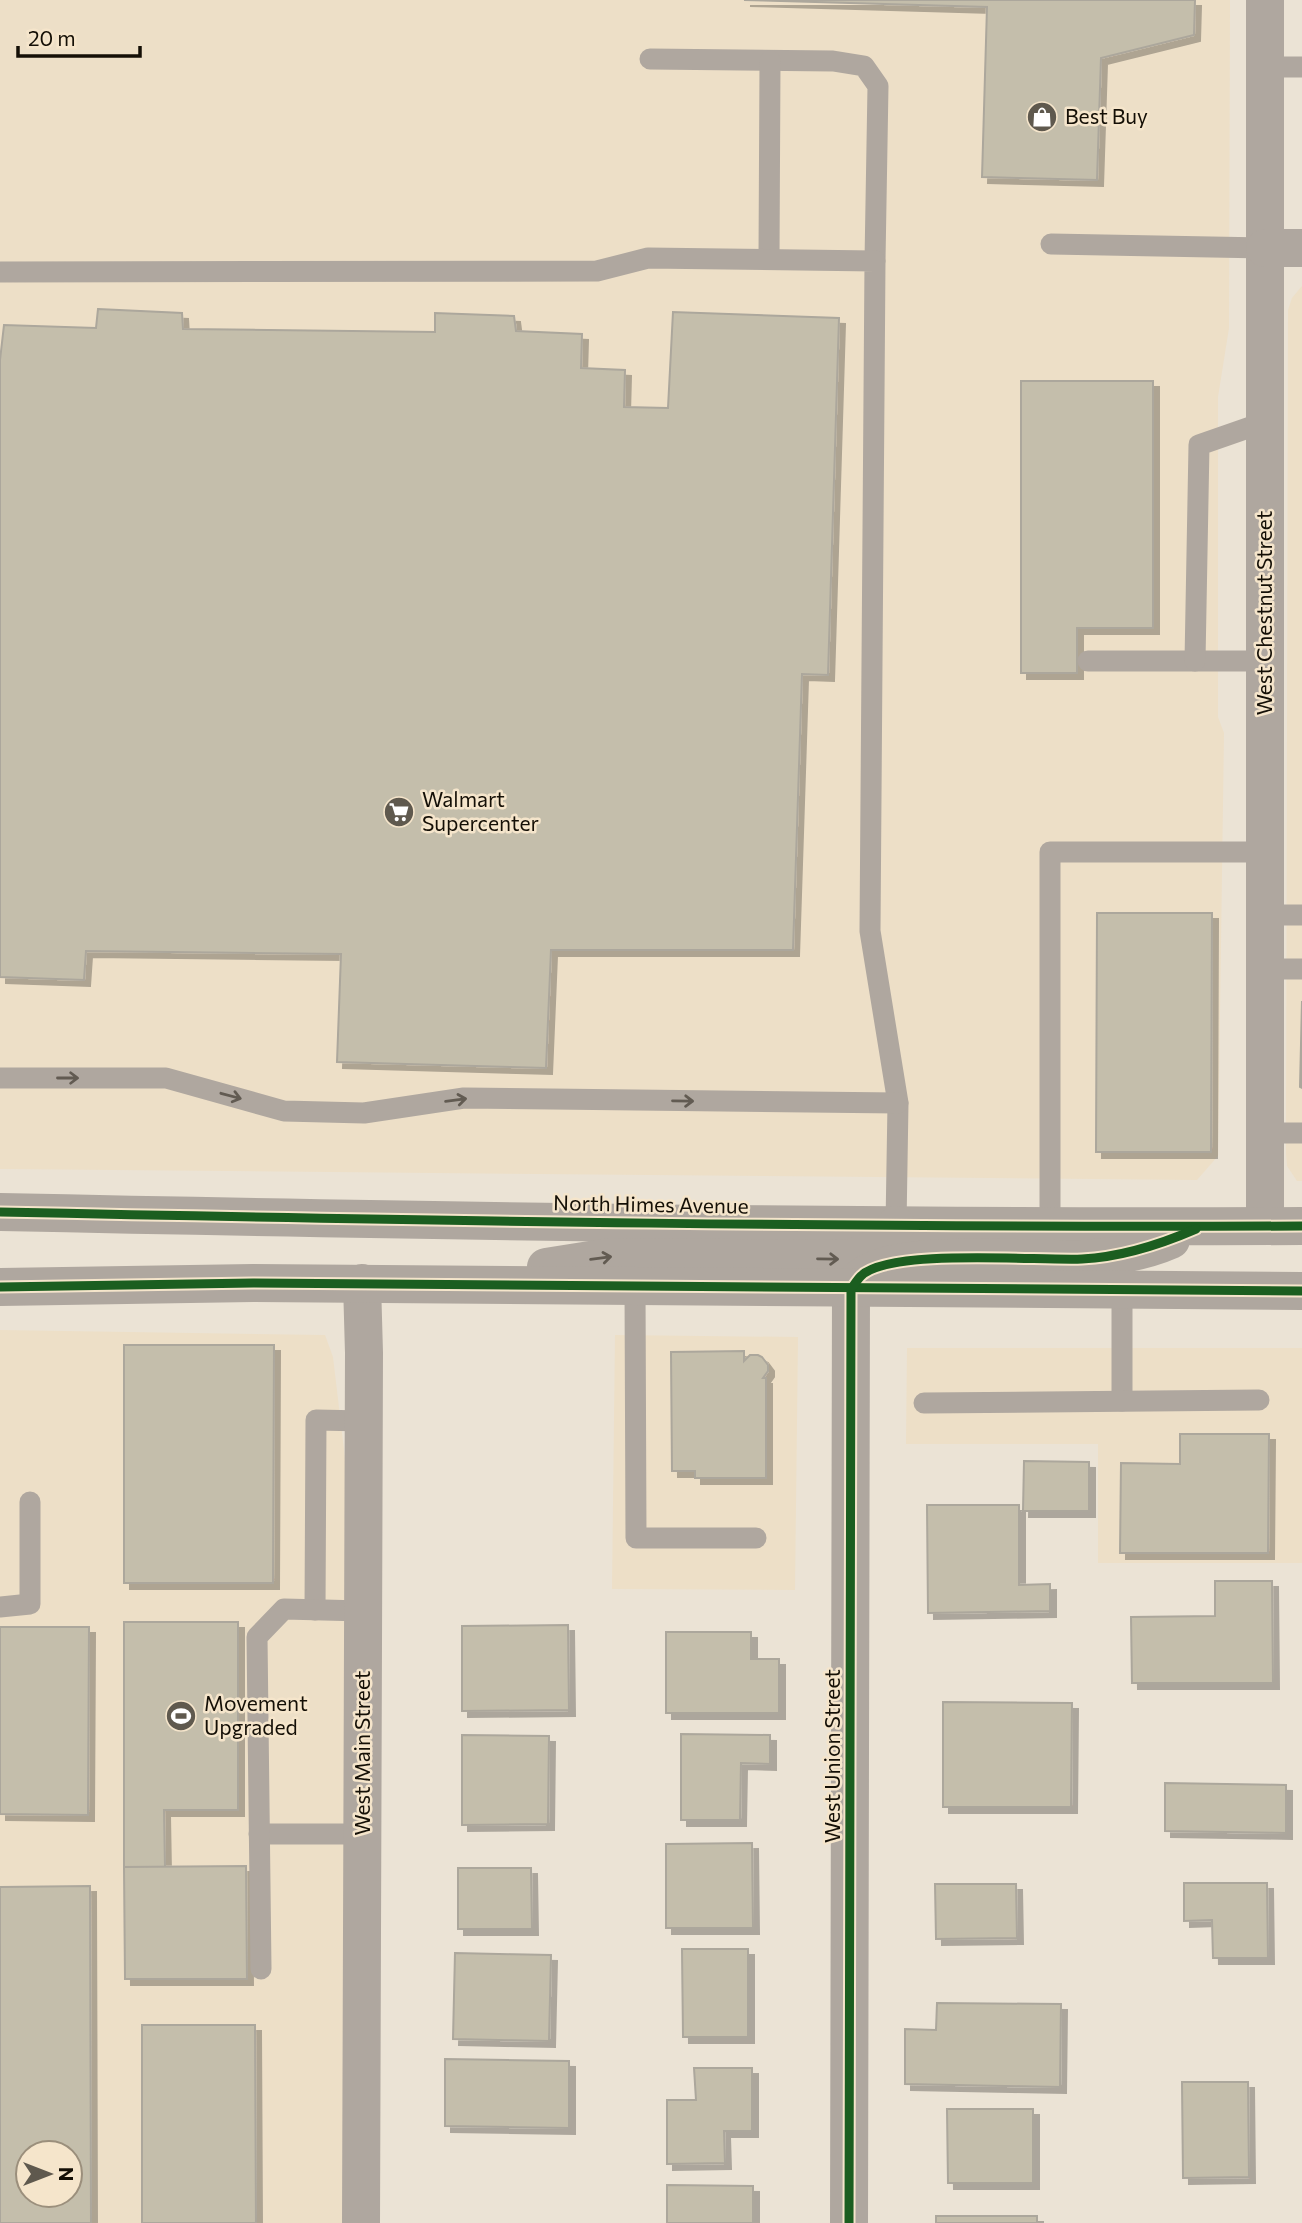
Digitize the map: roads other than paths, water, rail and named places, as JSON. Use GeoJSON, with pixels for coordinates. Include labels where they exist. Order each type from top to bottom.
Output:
{"type":"FeatureCollection","features":[{"type":"Feature","properties":{"kind":"street","name":"West Chestnut Street"},"geometry":{"type":"LineString","coordinates":[[1265,0],[1265,1226]]}},
{"type":"Feature","properties":{"kind":"street"},"geometry":{"type":"LineString","coordinates":[[1265,248],[1302,248]]}},
{"type":"Feature","properties":{"kind":"street","name":"North Himes Avenue"},"geometry":{"type":"LineString","coordinates":[[0,1212],[1050,1227],[1302,1226]]}},
{"type":"Feature","properties":{"kind":"street"},"geometry":{"type":"LineString","coordinates":[[487,1284],[521,1272],[609,1257],[849,1259],[884,1243],[896,1225]]}},
{"type":"Feature","properties":{"kind":"street"},"geometry":{"type":"LineString","coordinates":[[851,1289],[862,1275],[884,1265],[930,1259],[1083,1259],[1129,1253],[1167,1242],[1202,1226]]}},
{"type":"Feature","properties":{"kind":"street"},"geometry":{"type":"LineString","coordinates":[[0,1287],[362,1283],[1302,1292]]}},
{"type":"Feature","properties":{"kind":"street","name":"West Main Street"},"geometry":{"type":"LineString","coordinates":[[361,2223],[364,1421],[362,1283]]}},
{"type":"Feature","properties":{"kind":"street","name":"West Union Street"},"geometry":{"type":"LineString","coordinates":[[849,2223],[851,1289]]}},
{"type":"Feature","properties":{"kind":"lane"},"geometry":{"type":"LineString","coordinates":[[650,59],[833,61],[864,66],[878,86],[870,931],[898,1103],[896,1225]]}},
{"type":"Feature","properties":{"kind":"lane"},"geometry":{"type":"LineString","coordinates":[[769,259],[770,61]]}},
{"type":"Feature","properties":{"kind":"lane"},"geometry":{"type":"LineString","coordinates":[[1265,66],[1302,67]]}},
{"type":"Feature","properties":{"kind":"lane"},"geometry":{"type":"LineString","coordinates":[[1051,244],[1265,248]]}},
{"type":"Feature","properties":{"kind":"lane"},"geometry":{"type":"LineString","coordinates":[[0,272],[597,271],[648,258],[875,261]]}},
{"type":"Feature","properties":{"kind":"lane"},"geometry":{"type":"LineString","coordinates":[[1195,660],[1199,445],[1265,422]]}},
{"type":"Feature","properties":{"kind":"lane"},"geometry":{"type":"LineString","coordinates":[[1088,660],[1265,660]]}},
{"type":"Feature","properties":{"kind":"lane"},"geometry":{"type":"LineString","coordinates":[[1050,1227],[1050,852],[1265,852]]}},
{"type":"Feature","properties":{"kind":"lane"},"geometry":{"type":"LineString","coordinates":[[1265,915],[1302,915]]}},
{"type":"Feature","properties":{"kind":"lane"},"geometry":{"type":"LineString","coordinates":[[1265,969],[1302,969]]}},
{"type":"Feature","properties":{"kind":"lane"},"geometry":{"type":"LineString","coordinates":[[0,1079],[166,1079],[284,1111],[364,1113],[464,1098],[898,1103]]}},
{"type":"Feature","properties":{"kind":"lane"},"geometry":{"type":"LineString","coordinates":[[1265,1133],[1302,1133]]}},
{"type":"Feature","properties":{"kind":"lane"},"geometry":{"type":"LineString","coordinates":[[635,1286],[636,1538],[756,1538]]}},
{"type":"Feature","properties":{"kind":"lane"},"geometry":{"type":"LineString","coordinates":[[1122,1290],[1122,1401]]}},
{"type":"Feature","properties":{"kind":"lane"},"geometry":{"type":"LineString","coordinates":[[924,1403],[1259,1400]]}},
{"type":"Feature","properties":{"kind":"lane"},"geometry":{"type":"LineString","coordinates":[[314,1610],[316,1420],[364,1421]]}},
{"type":"Feature","properties":{"kind":"lane"},"geometry":{"type":"LineString","coordinates":[[0,1606],[30,1604],[30,1502]]}},
{"type":"Feature","properties":{"kind":"lane"},"geometry":{"type":"LineString","coordinates":[[261,1969],[257,1637],[284,1609],[363,1611]]}},
{"type":"Feature","properties":{"kind":"lane"},"geometry":{"type":"LineString","coordinates":[[259,1834],[362,1834]]}},
{"type":"Feature","properties":{"kind":"place","name":"Best Buy"},"geometry":{"type":"Point","coordinates":[1042,117]}},
{"type":"Feature","properties":{"kind":"place","name":"Walmart Supercenter"},"geometry":{"type":"Point","coordinates":[399,812]}},
{"type":"Feature","properties":{"kind":"place","name":"Movement Upgraded"},"geometry":{"type":"Point","coordinates":[181,1716]}}]}
